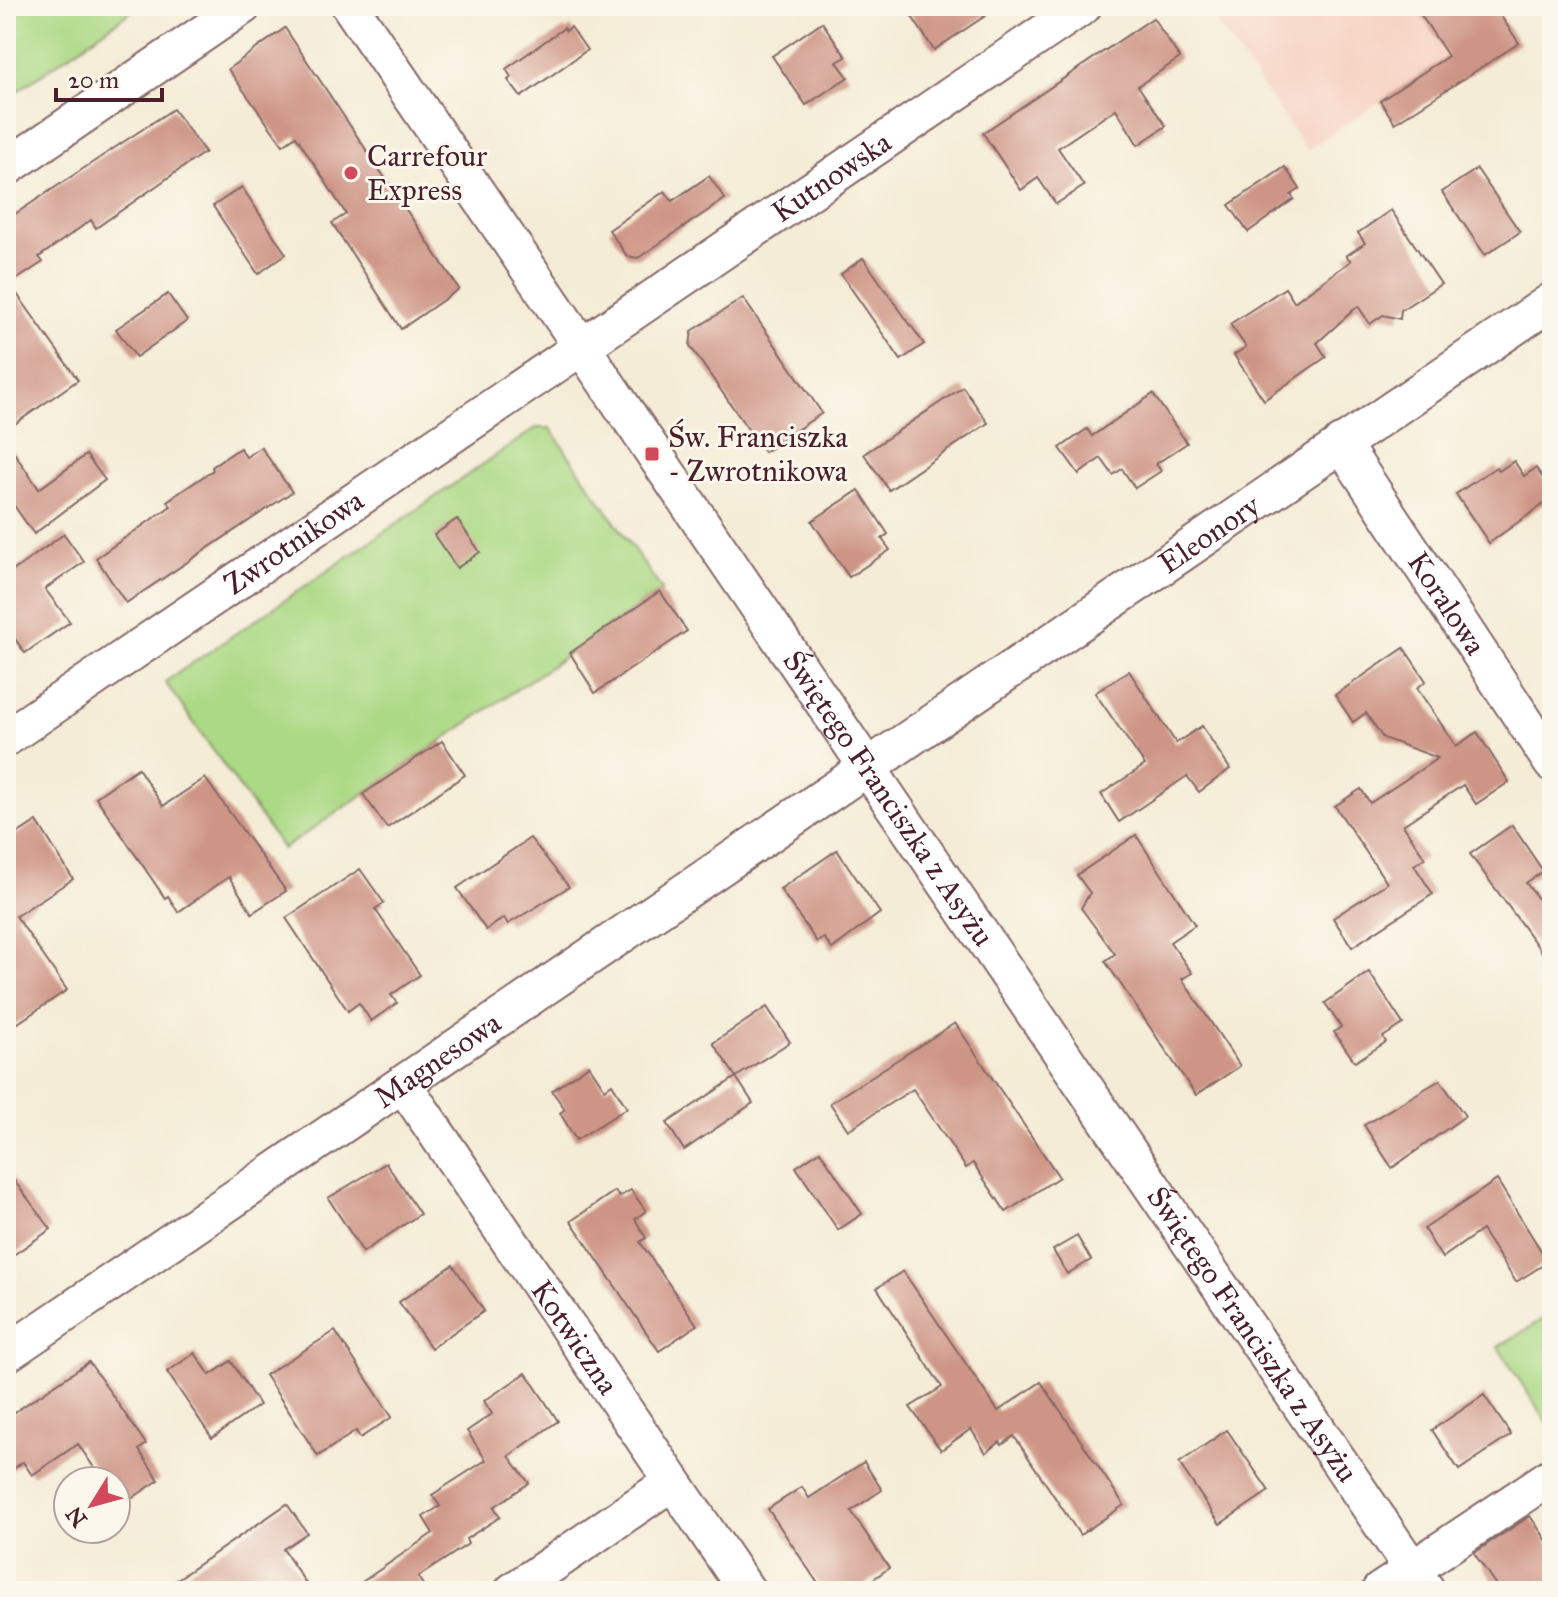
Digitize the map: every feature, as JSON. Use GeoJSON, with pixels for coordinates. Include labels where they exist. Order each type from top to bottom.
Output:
{"type":"FeatureCollection","features":[{"type":"Feature","properties":{"kind":"street"},"geometry":{"type":"LineString","coordinates":[[6,168],[243,6]]}},
{"type":"Feature","properties":{"kind":"street","name":"Świętego Franciszka z Asyżu"},"geometry":{"type":"LineString","coordinates":[[350,6],[1419,1580]]}},
{"type":"Feature","properties":{"kind":"street","name":"Kutnowska"},"geometry":{"type":"LineString","coordinates":[[581,349],[1083,6]]}},
{"type":"Feature","properties":{"kind":"street","name":"Eleonory"},"geometry":{"type":"LineString","coordinates":[[869,769],[1552,301]]}},
{"type":"Feature","properties":{"kind":"street","name":"Zwrotnikowa"},"geometry":{"type":"LineString","coordinates":[[6,738],[581,349]]}},
{"type":"Feature","properties":{"kind":"street","name":"Koralowa"},"geometry":{"type":"LineString","coordinates":[[1341,443],[1552,763]]}},
{"type":"Feature","properties":{"kind":"street","name":"Magnesowa"},"geometry":{"type":"LineString","coordinates":[[6,1354],[869,769]]}},
{"type":"Feature","properties":{"kind":"street","name":"Kotwiczna"},"geometry":{"type":"LineString","coordinates":[[403,1084],[747,1591]]}},
{"type":"Feature","properties":{"kind":"street"},"geometry":{"type":"LineString","coordinates":[[1380,1591],[1419,1580],[1552,1476]]}},
{"type":"Feature","properties":{"kind":"street"},"geometry":{"type":"LineString","coordinates":[[513,1591],[672,1482]]}},
{"type":"Feature","properties":{"kind":"shaded area"},"geometry":{"type":"Polygon","coordinates":[[[1205,6],[1450,6],[1473,40],[1307,150],[1205,6]]]}},
{"type":"Feature","properties":{"kind":"green space"},"geometry":{"type":"Polygon","coordinates":[[[6,6],[139,6],[6,99],[6,6]]]}},
{"type":"Feature","properties":{"kind":"green space"},"geometry":{"type":"Polygon","coordinates":[[[536,428],[550,428],[662,590],[283,849],[165,682],[536,428]]]}},
{"type":"Feature","properties":{"kind":"green space"},"geometry":{"type":"Polygon","coordinates":[[[1552,1313],[1552,1430],[1498,1347],[1552,1313]]]}},
{"type":"Feature","properties":{"kind":"building"},"geometry":{"type":"Polygon","coordinates":[[[905,6],[1000,6],[934,50],[905,6]]]}},
{"type":"Feature","properties":{"kind":"building"},"geometry":{"type":"Polygon","coordinates":[[[1415,6],[1494,6],[1519,43],[1395,123],[1380,101],[1448,56],[1415,6]]]}},
{"type":"Feature","properties":{"kind":"building"},"geometry":{"type":"Polygon","coordinates":[[[1153,18],[1180,58],[1138,86],[1166,126],[1138,145],[1116,109],[1058,148],[1084,186],[1056,204],[1038,178],[1021,190],[983,133],[1153,18]]]}},
{"type":"Feature","properties":{"kind":"building"},"geometry":{"type":"Polygon","coordinates":[[[822,22],[846,57],[837,62],[848,77],[806,105],[772,56],[822,22]]]}},
{"type":"Feature","properties":{"kind":"building"},"geometry":{"type":"Polygon","coordinates":[[[571,27],[587,50],[521,97],[508,80],[511,77],[506,69],[564,28],[566,31],[571,27]]]}},
{"type":"Feature","properties":{"kind":"building"},"geometry":{"type":"Polygon","coordinates":[[[285,28],[459,289],[401,329],[332,223],[346,214],[296,136],[283,145],[228,69],[285,28]]]}},
{"type":"Feature","properties":{"kind":"building"},"geometry":{"type":"Polygon","coordinates":[[[173,109],[205,152],[96,228],[91,220],[39,257],[43,262],[10,284],[78,380],[6,430],[6,220],[173,109]]]}},
{"type":"Feature","properties":{"kind":"building"},"geometry":{"type":"Polygon","coordinates":[[[1285,167],[1300,189],[1291,195],[1294,199],[1248,232],[1229,205],[1285,167]]]}},
{"type":"Feature","properties":{"kind":"building"},"geometry":{"type":"Polygon","coordinates":[[[1477,169],[1520,232],[1485,255],[1442,192],[1477,169]]]}},
{"type":"Feature","properties":{"kind":"building"},"geometry":{"type":"Polygon","coordinates":[[[709,176],[725,199],[638,258],[627,256],[609,230],[665,191],[672,201],[709,176]]]}},
{"type":"Feature","properties":{"kind":"building"},"geometry":{"type":"Polygon","coordinates":[[[242,187],[286,254],[258,274],[213,206],[242,187]]]}},
{"type":"Feature","properties":{"kind":"building"},"geometry":{"type":"Polygon","coordinates":[[[1391,210],[1441,284],[1401,310],[1400,319],[1383,315],[1370,324],[1358,306],[1317,343],[1326,357],[1264,400],[1234,355],[1246,347],[1230,324],[1285,288],[1294,302],[1351,261],[1346,256],[1365,243],[1358,233],[1391,210]]]}},
{"type":"Feature","properties":{"kind":"building"},"geometry":{"type":"Polygon","coordinates":[[[863,258],[924,344],[901,360],[841,274],[863,258]]]}},
{"type":"Feature","properties":{"kind":"building"},"geometry":{"type":"Polygon","coordinates":[[[168,294],[187,321],[136,357],[116,329],[168,294]]]}},
{"type":"Feature","properties":{"kind":"building"},"geometry":{"type":"Polygon","coordinates":[[[743,298],[822,413],[764,452],[690,346],[692,331],[743,298]]]}},
{"type":"Feature","properties":{"kind":"building"},"geometry":{"type":"Polygon","coordinates":[[[963,387],[988,423],[889,490],[864,454],[963,387]]]}},
{"type":"Feature","properties":{"kind":"building"},"geometry":{"type":"Polygon","coordinates":[[[1153,394],[1187,443],[1156,464],[1161,471],[1135,488],[1122,469],[1113,475],[1101,458],[1079,474],[1060,448],[1087,429],[1092,436],[1153,394]]]}},
{"type":"Feature","properties":{"kind":"building"},"geometry":{"type":"Polygon","coordinates":[[[6,441],[39,489],[86,455],[105,480],[34,534],[6,494],[6,441]]]}},
{"type":"Feature","properties":{"kind":"building"},"geometry":{"type":"Polygon","coordinates":[[[261,447],[292,492],[126,603],[96,558],[171,506],[167,501],[240,448],[246,457],[261,447]]]}},
{"type":"Feature","properties":{"kind":"building"},"geometry":{"type":"Polygon","coordinates":[[[1514,461],[1524,476],[1536,468],[1552,491],[1552,498],[1489,543],[1456,494],[1496,467],[1499,471],[1514,461]]]}},
{"type":"Feature","properties":{"kind":"building"},"geometry":{"type":"Polygon","coordinates":[[[859,490],[888,534],[882,539],[890,550],[849,577],[812,521],[859,490]]]}},
{"type":"Feature","properties":{"kind":"building"},"geometry":{"type":"Polygon","coordinates":[[[457,519],[480,552],[457,568],[434,535],[457,519]]]}},
{"type":"Feature","properties":{"kind":"building"},"geometry":{"type":"Polygon","coordinates":[[[64,534],[84,562],[45,589],[70,622],[25,653],[6,626],[6,576],[64,534]]]}},
{"type":"Feature","properties":{"kind":"building"},"geometry":{"type":"Polygon","coordinates":[[[660,591],[687,631],[595,693],[570,653],[660,591]]]}},
{"type":"Feature","properties":{"kind":"building"},"geometry":{"type":"Polygon","coordinates":[[[1404,648],[1426,681],[1417,688],[1456,746],[1477,732],[1509,782],[1476,804],[1463,785],[1403,825],[1425,858],[1414,865],[1433,894],[1352,947],[1333,918],[1387,883],[1335,806],[1361,789],[1370,803],[1438,758],[1383,738],[1366,713],[1353,722],[1335,695],[1404,648]]]}},
{"type":"Feature","properties":{"kind":"building"},"geometry":{"type":"Polygon","coordinates":[[[1129,671],[1176,743],[1202,726],[1230,769],[1199,792],[1187,776],[1119,822],[1101,794],[1145,765],[1095,693],[1129,671]]]}},
{"type":"Feature","properties":{"kind":"building"},"geometry":{"type":"Polygon","coordinates":[[[442,741],[465,775],[387,828],[363,794],[442,741]]]}},
{"type":"Feature","properties":{"kind":"building"},"geometry":{"type":"Polygon","coordinates":[[[138,768],[163,806],[205,778],[286,891],[252,913],[229,877],[178,912],[168,896],[165,898],[96,797],[138,768]]]}},
{"type":"Feature","properties":{"kind":"building"},"geometry":{"type":"Polygon","coordinates":[[[37,821],[73,879],[16,916],[67,990],[6,1031],[6,841],[37,821]]]}},
{"type":"Feature","properties":{"kind":"building"},"geometry":{"type":"Polygon","coordinates":[[[1512,825],[1543,871],[1526,883],[1552,917],[1552,966],[1470,854],[1512,825]]]}},
{"type":"Feature","properties":{"kind":"building"},"geometry":{"type":"Polygon","coordinates":[[[1136,835],[1195,925],[1170,942],[1192,973],[1182,979],[1240,1066],[1196,1095],[1105,961],[1115,954],[1081,908],[1090,893],[1077,875],[1136,835]]]}},
{"type":"Feature","properties":{"kind":"building"},"geometry":{"type":"Polygon","coordinates":[[[530,838],[569,887],[508,924],[504,918],[486,930],[457,888],[530,838]]]}},
{"type":"Feature","properties":{"kind":"building"},"geometry":{"type":"Polygon","coordinates":[[[837,850],[880,913],[832,949],[824,938],[817,942],[780,889],[837,850]]]}},
{"type":"Feature","properties":{"kind":"building"},"geometry":{"type":"Polygon","coordinates":[[[360,869],[384,903],[375,909],[420,975],[391,995],[397,1003],[371,1021],[359,1003],[348,1011],[286,918],[360,869]]]}},
{"type":"Feature","properties":{"kind":"building"},"geometry":{"type":"Polygon","coordinates":[[[1369,972],[1403,1024],[1383,1037],[1386,1042],[1355,1062],[1334,1032],[1341,1027],[1325,1003],[1369,972]]]}},
{"type":"Feature","properties":{"kind":"building"},"geometry":{"type":"Polygon","coordinates":[[[767,1007],[790,1042],[736,1077],[713,1043],[767,1007]]]}},
{"type":"Feature","properties":{"kind":"building"},"geometry":{"type":"Polygon","coordinates":[[[955,1023],[1059,1177],[1006,1212],[973,1163],[966,1168],[913,1089],[848,1130],[830,1103],[955,1023]]]}},
{"type":"Feature","properties":{"kind":"building"},"geometry":{"type":"Polygon","coordinates":[[[589,1065],[605,1089],[612,1084],[627,1108],[576,1140],[560,1113],[565,1109],[552,1091],[589,1065]]]}},
{"type":"Feature","properties":{"kind":"building"},"geometry":{"type":"Polygon","coordinates":[[[736,1077],[753,1103],[684,1150],[667,1123],[736,1077]]]}},
{"type":"Feature","properties":{"kind":"building"},"geometry":{"type":"Polygon","coordinates":[[[1440,1080],[1465,1116],[1392,1168],[1364,1125],[1440,1080]]]}},
{"type":"Feature","properties":{"kind":"building"},"geometry":{"type":"Polygon","coordinates":[[[820,1151],[862,1214],[838,1230],[796,1167],[820,1151]]]}},
{"type":"Feature","properties":{"kind":"building"},"geometry":{"type":"Polygon","coordinates":[[[386,1163],[420,1214],[363,1252],[328,1198],[386,1163]]]}},
{"type":"Feature","properties":{"kind":"building"},"geometry":{"type":"Polygon","coordinates":[[[6,1170],[51,1229],[6,1260],[6,1170]]]}},
{"type":"Feature","properties":{"kind":"building"},"geometry":{"type":"Polygon","coordinates":[[[1497,1180],[1548,1262],[1516,1282],[1482,1230],[1442,1258],[1424,1229],[1497,1180]]]}},
{"type":"Feature","properties":{"kind":"building"},"geometry":{"type":"Polygon","coordinates":[[[631,1190],[646,1211],[635,1219],[646,1238],[640,1242],[697,1325],[659,1351],[571,1221],[615,1191],[619,1197],[631,1190]]]}},
{"type":"Feature","properties":{"kind":"building"},"geometry":{"type":"Polygon","coordinates":[[[1077,1236],[1091,1260],[1067,1274],[1053,1250],[1077,1236]]]}},
{"type":"Feature","properties":{"kind":"building"},"geometry":{"type":"Polygon","coordinates":[[[453,1265],[484,1311],[431,1348],[399,1302],[453,1265]]]}},
{"type":"Feature","properties":{"kind":"building"},"geometry":{"type":"Polygon","coordinates":[[[903,1271],[998,1411],[1041,1382],[1124,1505],[1080,1535],[1014,1436],[986,1453],[971,1429],[941,1450],[910,1407],[942,1387],[877,1288],[903,1271]]]}},
{"type":"Feature","properties":{"kind":"building"},"geometry":{"type":"Polygon","coordinates":[[[335,1331],[392,1417],[360,1438],[356,1431],[318,1456],[265,1375],[335,1331]]]}},
{"type":"Feature","properties":{"kind":"building"},"geometry":{"type":"Polygon","coordinates":[[[195,1353],[210,1375],[231,1361],[259,1405],[212,1438],[167,1372],[195,1353]]]}},
{"type":"Feature","properties":{"kind":"building"},"geometry":{"type":"Polygon","coordinates":[[[89,1362],[146,1444],[139,1450],[159,1480],[132,1498],[132,1465],[92,1465],[78,1444],[32,1475],[23,1462],[6,1474],[6,1418],[89,1362]]]}},
{"type":"Feature","properties":{"kind":"building"},"geometry":{"type":"Polygon","coordinates":[[[526,1373],[558,1421],[509,1456],[529,1483],[494,1507],[500,1517],[466,1539],[468,1544],[418,1577],[427,1591],[349,1591],[433,1533],[423,1517],[440,1506],[432,1495],[486,1460],[467,1431],[492,1414],[484,1401],[526,1373]]]}},
{"type":"Feature","properties":{"kind":"building"},"geometry":{"type":"Polygon","coordinates":[[[1484,1395],[1511,1435],[1459,1470],[1432,1430],[1484,1395]]]}},
{"type":"Feature","properties":{"kind":"building"},"geometry":{"type":"Polygon","coordinates":[[[1227,1430],[1269,1491],[1220,1524],[1179,1463],[1227,1430]]]}},
{"type":"Feature","properties":{"kind":"building"},"geometry":{"type":"Polygon","coordinates":[[[864,1462],[882,1490],[851,1511],[889,1568],[856,1591],[823,1591],[768,1509],[802,1487],[809,1498],[864,1462]]]}},
{"type":"Feature","properties":{"kind":"building"},"geometry":{"type":"Polygon","coordinates":[[[287,1504],[307,1533],[283,1549],[311,1591],[160,1591],[287,1504]]]}},
{"type":"Feature","properties":{"kind":"building"},"geometry":{"type":"Polygon","coordinates":[[[1530,1516],[1552,1548],[1552,1591],[1500,1591],[1474,1553],[1530,1516]]]}},
{"type":"Feature","properties":{"kind":"place","name":"Carrefour Express"},"geometry":{"type":"Point","coordinates":[351,173]}},
{"type":"Feature","properties":{"kind":"place","name":"Św. Franciszka - Zwrotnikowa"},"geometry":{"type":"Point","coordinates":[652,454]}}]}
